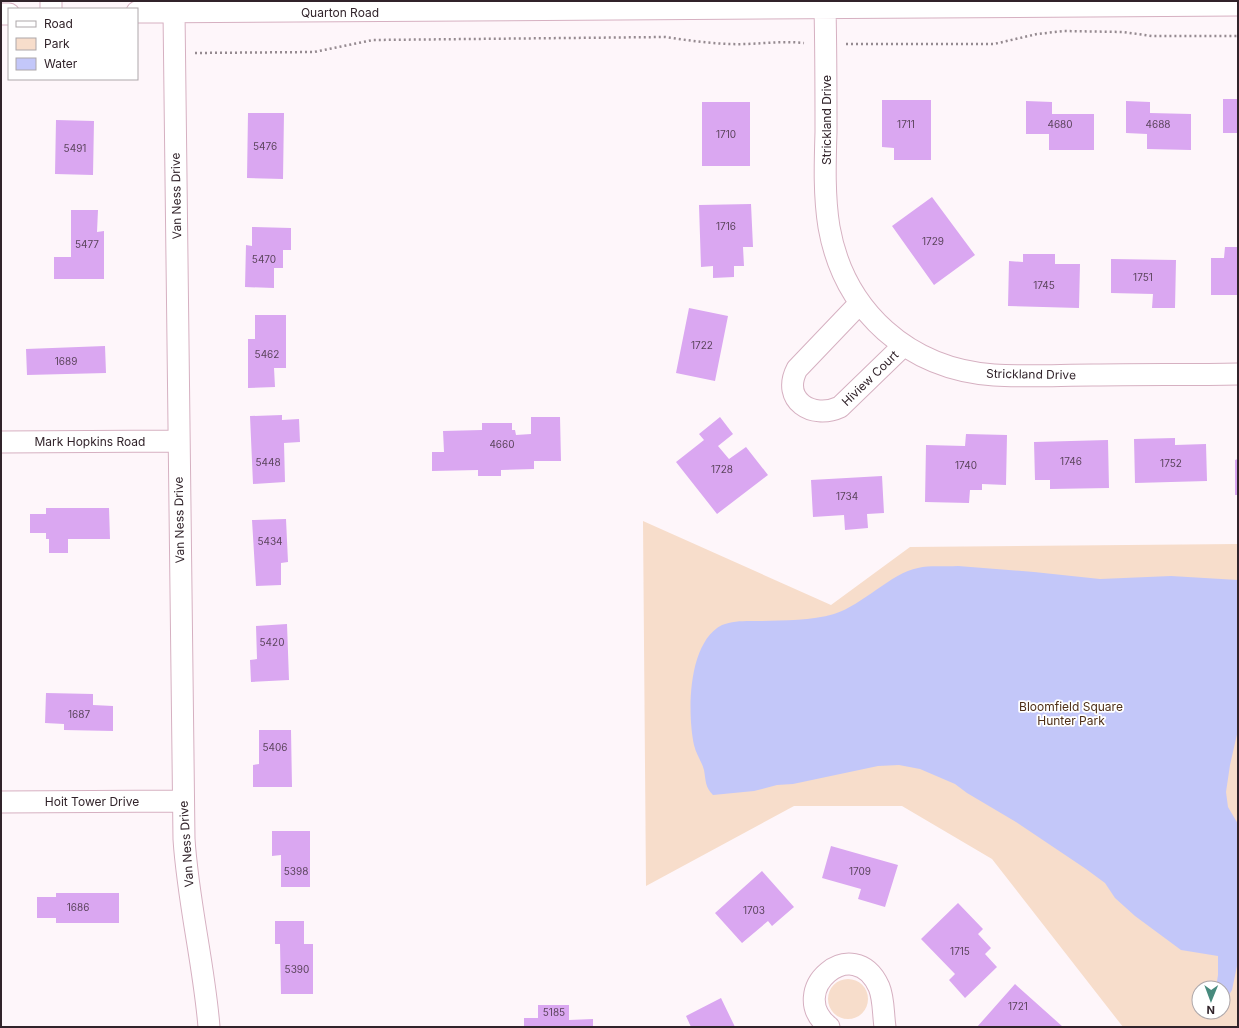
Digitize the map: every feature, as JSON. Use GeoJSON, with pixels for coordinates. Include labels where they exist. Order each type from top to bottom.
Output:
{"type":"FeatureCollection","features":[{"type":"Feature","properties":{"kind":"street","name":"Quarton Road"},"geometry":{"type":"LineString","coordinates":[[138,12],[406,6],[736,5],[825,8],[1238,5]]}},
{"type":"Feature","properties":{"kind":"street","name":"Strickland Drive"},"geometry":{"type":"LineString","coordinates":[[825,8],[826,189],[829,226],[838,261],[852,291],[860,303],[886,332],[903,346],[953,367],[994,375],[1238,374]]}},
{"type":"Feature","properties":{"kind":"street","name":"Van Ness Drive"},"geometry":{"type":"LineString","coordinates":[[174,12],[183,801],[186,870],[203,974],[208,1027]]}},
{"type":"Feature","properties":{"kind":"street","name":"Hiview Court"},"geometry":{"type":"LineString","coordinates":[[860,303],[797,369],[793,377],[792,385],[802,404],[811,410],[830,412],[840,407],[903,346]]}},
{"type":"Feature","properties":{"kind":"street","name":"Mark Hopkins Road"},"geometry":{"type":"LineString","coordinates":[[1,442],[178,441]]}},
{"type":"Feature","properties":{"kind":"street","name":"Hoit Tower Drive"},"geometry":{"type":"LineString","coordinates":[[1,802],[183,801]]}},
{"type":"Feature","properties":{"kind":"street"},"geometry":{"type":"LineString","coordinates":[[829,1027],[816,1010],[816,990],[819,980],[834,967],[851,964],[870,973],[876,981],[882,1000],[885,1027]]}},
{"type":"Feature","properties":{"kind":"path"},"geometry":{"type":"LineString","coordinates":[[842,44],[994,44],[1037,34],[1064,31],[1123,32],[1152,36],[1238,36]]}},
{"type":"Feature","properties":{"kind":"path"},"geometry":{"type":"LineString","coordinates":[[190,52],[314,52],[373,40],[665,37],[699,43],[749,44],[783,41],[804,43]]}},
{"type":"Feature","properties":{"kind":"green space","name":"Bloomfield Square Hunter Park"},"geometry":{"type":"Polygon","coordinates":[[[643,521],[831,605],[910,547],[1238,544],[1238,1027],[1123,1027],[992,859],[902,806],[794,806],[646,886],[643,521]]]}},
{"type":"Feature","properties":{"kind":"green space"},"geometry":{"type":"Polygon","coordinates":[[[852,979],[859,982],[865,988],[868,999],[867,1007],[859,1016],[852,1019],[844,1019],[837,1016],[829,1007],[828,995],[831,988],[840,980],[852,979]]]}},
{"type":"Feature","properties":{"kind":"water","name":"Bloomfield Square Hunter Park"},"geometry":{"type":"Polygon","coordinates":[[[958,566],[1100,579],[1171,576],[1238,580],[1238,730],[1230,765],[1226,792],[1228,807],[1238,824],[1238,961],[1231,992],[1231,980],[1217,980],[1218,956],[1181,950],[1135,916],[1115,898],[1105,883],[1086,869],[1016,822],[967,793],[955,784],[920,769],[899,765],[878,766],[793,784],[777,785],[754,791],[713,795],[708,789],[704,770],[694,745],[691,697],[696,662],[702,646],[711,634],[722,625],[731,622],[807,619],[834,614],[856,604],[898,576],[908,571],[927,567],[958,566]]]}},
{"type":"Feature","properties":{"kind":"building"},"geometry":{"type":"Polygon","coordinates":[[[1223,99],[1238,99],[1238,133],[1223,133],[1223,99]]]}},
{"type":"Feature","properties":{"kind":"building"},"geometry":{"type":"Polygon","coordinates":[[[882,100],[931,100],[931,160],[894,160],[894,148],[882,147],[882,100]]]}},
{"type":"Feature","properties":{"kind":"building"},"geometry":{"type":"Polygon","coordinates":[[[1026,101],[1052,102],[1052,114],[1094,114],[1094,150],[1049,150],[1049,134],[1026,134],[1026,101]]]}},
{"type":"Feature","properties":{"kind":"building"},"geometry":{"type":"Polygon","coordinates":[[[1126,101],[1150,102],[1150,113],[1191,114],[1191,150],[1147,149],[1147,134],[1126,133],[1126,101]]]}},
{"type":"Feature","properties":{"kind":"building"},"geometry":{"type":"Polygon","coordinates":[[[702,102],[750,102],[750,166],[702,166],[702,102]]]}},
{"type":"Feature","properties":{"kind":"building"},"geometry":{"type":"Polygon","coordinates":[[[248,113],[284,113],[283,179],[247,178],[248,113]]]}},
{"type":"Feature","properties":{"kind":"building"},"geometry":{"type":"Polygon","coordinates":[[[56,120],[94,121],[93,175],[55,174],[56,120]]]}},
{"type":"Feature","properties":{"kind":"building"},"geometry":{"type":"Polygon","coordinates":[[[932,197],[975,255],[934,285],[892,226],[932,197]]]}},
{"type":"Feature","properties":{"kind":"building"},"geometry":{"type":"Polygon","coordinates":[[[751,204],[753,247],[743,247],[744,266],[734,266],[734,277],[713,278],[713,266],[701,267],[699,205],[751,204]]]}},
{"type":"Feature","properties":{"kind":"building"},"geometry":{"type":"Polygon","coordinates":[[[71,210],[98,210],[97,232],[104,231],[104,279],[54,279],[54,257],[71,257],[71,210]]]}},
{"type":"Feature","properties":{"kind":"building"},"geometry":{"type":"Polygon","coordinates":[[[252,227],[291,228],[291,250],[283,250],[283,268],[274,268],[274,288],[245,287],[246,245],[252,246],[252,227]]]}},
{"type":"Feature","properties":{"kind":"building"},"geometry":{"type":"Polygon","coordinates":[[[1225,247],[1238,247],[1238,295],[1211,295],[1211,258],[1224,258],[1225,247]]]}},
{"type":"Feature","properties":{"kind":"building"},"geometry":{"type":"Polygon","coordinates":[[[1023,254],[1055,254],[1055,264],[1080,264],[1079,308],[1008,306],[1009,261],[1023,262],[1023,254]]]}},
{"type":"Feature","properties":{"kind":"building"},"geometry":{"type":"Polygon","coordinates":[[[1111,259],[1176,260],[1175,308],[1152,308],[1153,294],[1111,293],[1111,259]]]}},
{"type":"Feature","properties":{"kind":"building"},"geometry":{"type":"Polygon","coordinates":[[[689,308],[728,316],[715,381],[676,373],[689,308]]]}},
{"type":"Feature","properties":{"kind":"building"},"geometry":{"type":"Polygon","coordinates":[[[255,315],[286,315],[286,368],[274,368],[275,387],[248,388],[248,339],[255,339],[255,315]]]}},
{"type":"Feature","properties":{"kind":"building"},"geometry":{"type":"Polygon","coordinates":[[[105,346],[106,373],[27,375],[26,349],[105,346]]]}},
{"type":"Feature","properties":{"kind":"building"},"geometry":{"type":"Polygon","coordinates":[[[282,415],[282,420],[299,419],[300,442],[284,443],[285,482],[253,484],[250,416],[282,415]]]}},
{"type":"Feature","properties":{"kind":"building"},"geometry":{"type":"Polygon","coordinates":[[[531,417],[560,417],[561,461],[534,461],[534,469],[501,470],[501,476],[478,476],[478,470],[432,471],[432,452],[444,452],[443,431],[482,430],[482,423],[512,423],[512,430],[515,430],[516,435],[531,434],[531,417]]]}},
{"type":"Feature","properties":{"kind":"building"},"geometry":{"type":"Polygon","coordinates":[[[720,417],[733,434],[718,446],[729,459],[746,447],[768,475],[717,514],[676,462],[704,440],[699,434],[720,417]]]}},
{"type":"Feature","properties":{"kind":"building"},"geometry":{"type":"Polygon","coordinates":[[[966,434],[1007,435],[1006,485],[982,484],[982,490],[970,490],[969,503],[925,502],[926,445],[965,446],[966,434]]]}},
{"type":"Feature","properties":{"kind":"building"},"geometry":{"type":"Polygon","coordinates":[[[1175,438],[1175,445],[1206,444],[1207,481],[1135,483],[1134,439],[1175,438]]]}},
{"type":"Feature","properties":{"kind":"building"},"geometry":{"type":"Polygon","coordinates":[[[1108,440],[1109,488],[1050,489],[1050,480],[1035,480],[1034,442],[1108,440]]]}},
{"type":"Feature","properties":{"kind":"building"},"geometry":{"type":"Polygon","coordinates":[[[1238,459],[1238,495],[1235,495],[1235,460],[1238,459]]]}},
{"type":"Feature","properties":{"kind":"building"},"geometry":{"type":"Polygon","coordinates":[[[882,476],[884,513],[867,514],[868,528],[845,530],[844,515],[813,517],[811,480],[882,476]]]}},
{"type":"Feature","properties":{"kind":"building"},"geometry":{"type":"Polygon","coordinates":[[[46,508],[109,508],[110,539],[68,539],[68,553],[49,553],[49,539],[46,539],[46,533],[30,533],[30,514],[46,514],[46,508]]]}},
{"type":"Feature","properties":{"kind":"building"},"geometry":{"type":"Polygon","coordinates":[[[286,519],[288,562],[281,563],[281,585],[256,586],[252,520],[286,519]]]}},
{"type":"Feature","properties":{"kind":"building"},"geometry":{"type":"Polygon","coordinates":[[[287,624],[289,680],[251,682],[250,660],[257,659],[256,626],[287,624]]]}},
{"type":"Feature","properties":{"kind":"building"},"geometry":{"type":"Polygon","coordinates":[[[46,693],[93,694],[93,705],[113,706],[113,731],[64,730],[64,724],[45,723],[46,693]]]}},
{"type":"Feature","properties":{"kind":"building"},"geometry":{"type":"Polygon","coordinates":[[[259,730],[291,730],[292,787],[253,787],[253,765],[259,764],[259,730]]]}},
{"type":"Feature","properties":{"kind":"building"},"geometry":{"type":"Polygon","coordinates":[[[272,831],[310,831],[310,887],[281,887],[281,855],[272,856],[272,831]]]}},
{"type":"Feature","properties":{"kind":"building"},"geometry":{"type":"Polygon","coordinates":[[[831,846],[898,865],[885,907],[858,899],[861,889],[822,878],[831,846]]]}},
{"type":"Feature","properties":{"kind":"building"},"geometry":{"type":"Polygon","coordinates":[[[762,871],[794,907],[772,926],[768,921],[742,943],[715,913],[762,871]]]}},
{"type":"Feature","properties":{"kind":"building"},"geometry":{"type":"Polygon","coordinates":[[[56,893],[119,893],[119,923],[56,923],[56,918],[37,918],[37,897],[56,897],[56,893]]]}},
{"type":"Feature","properties":{"kind":"building"},"geometry":{"type":"Polygon","coordinates":[[[958,903],[983,929],[978,934],[991,948],[985,954],[997,967],[965,998],[949,980],[955,974],[921,939],[958,903]]]}},
{"type":"Feature","properties":{"kind":"building"},"geometry":{"type":"Polygon","coordinates":[[[275,921],[304,921],[304,944],[313,944],[313,994],[281,994],[280,944],[275,944],[275,921]]]}},
{"type":"Feature","properties":{"kind":"building"},"geometry":{"type":"Polygon","coordinates":[[[1015,984],[1063,1027],[977,1027],[1015,984]]]}},
{"type":"Feature","properties":{"kind":"building"},"geometry":{"type":"Polygon","coordinates":[[[721,998],[735,1027],[691,1027],[686,1016],[721,998]]]}},
{"type":"Feature","properties":{"kind":"building"},"geometry":{"type":"Polygon","coordinates":[[[538,1005],[569,1005],[569,1020],[593,1019],[593,1027],[524,1027],[524,1018],[538,1018],[538,1005]]]}}]}
